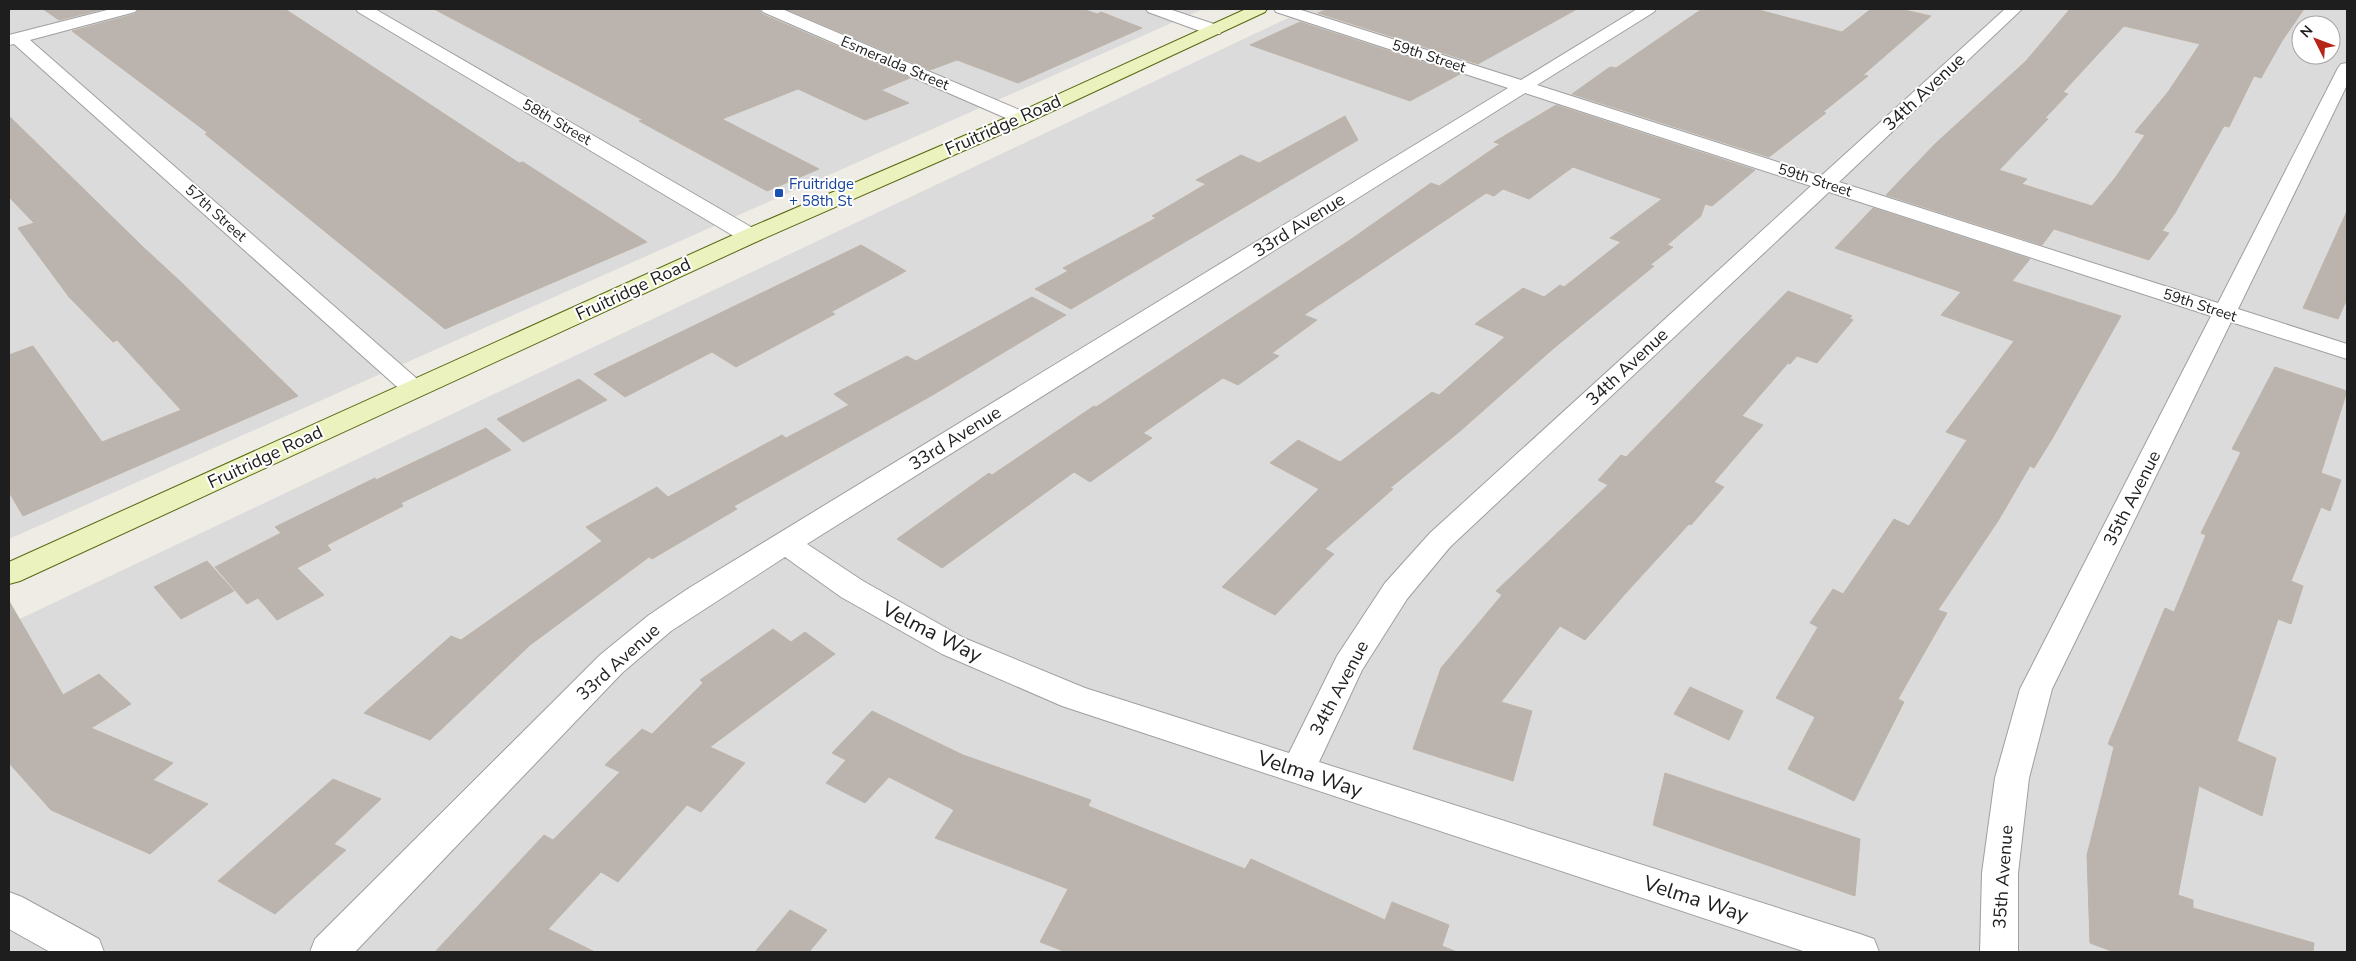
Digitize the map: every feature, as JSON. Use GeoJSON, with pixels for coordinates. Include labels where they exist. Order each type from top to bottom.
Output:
{"type":"FeatureCollection","features":[{"type":"Feature","properties":{"kind":"main road","name":"Fruitridge Road"},"geometry":{"type":"LineString","coordinates":[[9,574],[750,236],[1022,118],[1259,9]]}},
{"type":"Feature","properties":{"kind":"street"},"geometry":{"type":"LineString","coordinates":[[14,39],[129,9]]}},
{"type":"Feature","properties":{"kind":"street","name":"58th Street"},"geometry":{"type":"LineString","coordinates":[[364,9],[750,236]]}},
{"type":"Feature","properties":{"kind":"street","name":"Esmeralda Street"},"geometry":{"type":"LineString","coordinates":[[769,9],[1022,118]]}},
{"type":"Feature","properties":{"kind":"street"},"geometry":{"type":"LineString","coordinates":[[1154,9],[1214,30]]}},
{"type":"Feature","properties":{"kind":"street","name":"59th Street"},"geometry":{"type":"LineString","coordinates":[[1282,9],[2347,352]]}},
{"type":"Feature","properties":{"kind":"street","name":"33rd Avenue"},"geometry":{"type":"LineString","coordinates":[[330,952],[612,664],[660,623],[785,543],[1648,9]]}},
{"type":"Feature","properties":{"kind":"street","name":"34th Avenue"},"geometry":{"type":"LineString","coordinates":[[1298,770],[1348,665],[1396,591],[1440,540],[2014,9]]}},
{"type":"Feature","properties":{"kind":"street","name":"57th Street"},"geometry":{"type":"LineString","coordinates":[[14,39],[414,389]]}},
{"type":"Feature","properties":{"kind":"street","name":"35th Avenue"},"geometry":{"type":"LineString","coordinates":[[1999,952],[2000,873],[2012,778],[2036,689],[2347,68]]}},
{"type":"Feature","properties":{"kind":"street","name":"Velma Way"},"geometry":{"type":"LineString","coordinates":[[785,543],[852,589],[954,646],[1074,697],[1860,952]]}},
{"type":"Feature","properties":{"kind":"street"},"geometry":{"type":"LineString","coordinates":[[9,909],[85,952]]}},
{"type":"Feature","properties":{"kind":"shaded area"},"geometry":{"type":"Polygon","coordinates":[[[9,9],[1203,9],[9,539],[9,9]]]}},
{"type":"Feature","properties":{"kind":"shaded area"},"geometry":{"type":"Polygon","coordinates":[[[1307,9],[2347,9],[2347,952],[9,952],[9,624],[1307,9]]]}},
{"type":"Feature","properties":{"kind":"building"},"geometry":{"type":"Polygon","coordinates":[[[43,9],[104,9],[59,20],[43,9]]]}},
{"type":"Feature","properties":{"kind":"building"},"geometry":{"type":"Polygon","coordinates":[[[139,9],[285,9],[519,163],[523,162],[647,242],[445,329],[205,134],[208,133],[72,31],[135,14],[139,9]]]}},
{"type":"Feature","properties":{"kind":"building"},"geometry":{"type":"Polygon","coordinates":[[[434,9],[759,9],[762,14],[910,78],[881,90],[909,103],[865,120],[798,89],[722,119],[819,169],[767,191],[639,121],[643,120],[434,9]]]}},
{"type":"Feature","properties":{"kind":"building"},"geometry":{"type":"Polygon","coordinates":[[[786,9],[1083,9],[1097,14],[1101,12],[1142,28],[1018,83],[957,60],[930,70],[786,9]]]}},
{"type":"Feature","properties":{"kind":"building"},"geometry":{"type":"Polygon","coordinates":[[[1328,9],[1577,9],[1478,64],[1318,13],[1328,9]]]}},
{"type":"Feature","properties":{"kind":"building"},"geometry":{"type":"Polygon","coordinates":[[[1702,9],[1755,9],[1842,32],[1871,9],[1900,9],[1931,16],[1863,75],[1868,76],[1823,112],[1826,113],[1769,157],[1572,94],[1610,67],[1616,68],[1702,9]]]}},
{"type":"Feature","properties":{"kind":"building"},"geometry":{"type":"Polygon","coordinates":[[[2070,9],[2304,9],[2300,15],[2291,15],[2291,28],[2261,78],[2254,76],[2229,127],[2224,126],[2175,213],[2162,231],[2169,233],[2149,260],[2054,229],[2042,245],[1886,195],[1936,143],[2026,61],[2070,9]],[[2124,26],[2063,92],[2068,94],[2045,118],[2048,119],[1999,170],[2027,179],[2022,184],[2092,206],[2115,178],[2145,135],[2135,132],[2168,92],[2200,44],[2124,26]]]}},
{"type":"Feature","properties":{"kind":"building"},"geometry":{"type":"Polygon","coordinates":[[[1300,22],[1460,74],[1410,101],[1250,45],[1300,22]]]}},
{"type":"Feature","properties":{"kind":"building"},"geometry":{"type":"Polygon","coordinates":[[[1556,105],[1755,170],[1712,206],[1705,204],[1701,216],[1667,245],[1673,247],[1650,265],[1654,266],[1554,348],[1459,432],[1390,488],[1393,489],[1325,549],[1334,554],[1275,615],[1222,587],[1319,489],[1270,463],[1298,440],[1340,462],[1432,392],[1439,395],[1505,337],[1475,324],[1523,288],[1544,297],[1560,285],[1564,287],[1621,242],[1610,238],[1662,199],[1573,167],[1529,199],[1503,189],[1494,196],[1486,193],[1304,315],[1317,320],[1272,353],[1279,356],[1238,385],[1223,378],[1143,433],[1152,438],[1090,482],[1074,472],[942,568],[897,539],[989,473],[992,475],[1094,406],[1096,407],[1350,240],[1431,183],[1439,186],[1500,144],[1494,142],[1556,105]]]}},
{"type":"Feature","properties":{"kind":"building"},"geometry":{"type":"Polygon","coordinates":[[[9,116],[298,396],[23,516],[9,492],[9,355],[33,346],[102,442],[181,410],[117,340],[113,342],[69,297],[18,228],[34,223],[9,197],[9,116]]]}},
{"type":"Feature","properties":{"kind":"building"},"geometry":{"type":"Polygon","coordinates":[[[1345,116],[1358,140],[1071,309],[1035,289],[1068,271],[1063,268],[1156,218],[1152,216],[1206,184],[1196,180],[1241,155],[1259,163],[1345,116]]]}},
{"type":"Feature","properties":{"kind":"building"},"geometry":{"type":"Polygon","coordinates":[[[1873,208],[2030,259],[2012,281],[2121,316],[2034,468],[2030,466],[1998,521],[1938,610],[1947,613],[1898,699],[1904,702],[1854,801],[1788,769],[1815,717],[1776,698],[1818,627],[1810,623],[1833,589],[1843,594],[1894,519],[1909,526],[1967,440],[1946,432],[2014,341],[1941,315],[1961,292],[1835,248],[1873,208]]]}},
{"type":"Feature","properties":{"kind":"building"},"geometry":{"type":"Polygon","coordinates":[[[2347,211],[2347,299],[2338,319],[2303,308],[2347,211]]]}},
{"type":"Feature","properties":{"kind":"building"},"geometry":{"type":"Polygon","coordinates":[[[861,245],[906,271],[831,312],[835,314],[736,367],[712,352],[625,397],[594,374],[861,245]]]}},
{"type":"Feature","properties":{"kind":"building"},"geometry":{"type":"Polygon","coordinates":[[[1788,291],[1852,316],[1849,318],[1853,320],[1817,363],[1797,356],[1790,364],[1788,363],[1742,416],[1763,425],[1714,482],[1724,487],[1691,525],[1689,524],[1585,640],[1560,626],[1501,702],[1532,711],[1513,781],[1413,749],[1441,668],[1502,595],[1496,591],[1608,485],[1598,480],[1621,455],[1626,457],[1788,291]]]}},
{"type":"Feature","properties":{"kind":"building"},"geometry":{"type":"Polygon","coordinates":[[[1032,297],[1066,315],[931,396],[734,506],[737,509],[652,559],[649,557],[530,645],[430,740],[364,713],[451,636],[461,640],[602,541],[586,527],[657,487],[668,497],[782,435],[786,438],[849,405],[834,394],[907,356],[916,361],[1032,297]]]}},
{"type":"Feature","properties":{"kind":"building"},"geometry":{"type":"Polygon","coordinates":[[[2275,367],[2347,391],[2321,473],[2341,480],[2330,511],[2321,507],[2291,581],[2303,586],[2291,624],[2278,619],[2237,741],[2276,758],[2262,816],[2199,786],[2178,895],[2193,900],[2193,908],[2314,943],[2313,952],[2114,952],[2090,943],[2087,855],[2114,747],[2108,744],[2165,608],[2174,612],[2206,535],[2201,533],[2241,452],[2232,449],[2275,367]]]}},
{"type":"Feature","properties":{"kind":"building"},"geometry":{"type":"Polygon","coordinates":[[[579,379],[607,400],[523,442],[497,419],[579,379]]]}},
{"type":"Feature","properties":{"kind":"building"},"geometry":{"type":"Polygon","coordinates":[[[486,428],[511,450],[401,503],[403,506],[327,545],[331,550],[297,568],[324,595],[277,620],[258,598],[247,604],[215,567],[281,533],[275,527],[375,478],[376,480],[486,428]]]}},
{"type":"Feature","properties":{"kind":"building"},"geometry":{"type":"Polygon","coordinates":[[[207,561],[234,591],[181,619],[154,587],[207,561]]]}},
{"type":"Feature","properties":{"kind":"building"},"geometry":{"type":"Polygon","coordinates":[[[9,601],[63,695],[99,674],[131,704],[91,728],[173,763],[153,780],[208,804],[150,854],[51,810],[9,763],[9,601]]]}},
{"type":"Feature","properties":{"kind":"building"},"geometry":{"type":"Polygon","coordinates":[[[773,629],[791,642],[805,632],[835,654],[710,747],[745,763],[701,812],[687,805],[618,882],[601,872],[548,929],[595,952],[435,952],[544,835],[553,840],[620,772],[605,765],[642,729],[652,734],[703,683],[700,680],[773,629]]]}},
{"type":"Feature","properties":{"kind":"building"},"geometry":{"type":"Polygon","coordinates":[[[1690,687],[1743,711],[1729,740],[1674,714],[1690,687]]]}},
{"type":"Feature","properties":{"kind":"building"},"geometry":{"type":"Polygon","coordinates":[[[872,711],[963,755],[1091,800],[1088,806],[1245,869],[1251,859],[1385,920],[1392,902],[1449,925],[1442,946],[1457,952],[1066,952],[1040,942],[1068,889],[935,838],[954,810],[889,777],[865,803],[826,783],[846,760],[832,753],[872,711]]]}},
{"type":"Feature","properties":{"kind":"building"},"geometry":{"type":"Polygon","coordinates":[[[1665,773],[1860,839],[1855,896],[1653,825],[1665,773]]]}},
{"type":"Feature","properties":{"kind":"building"},"geometry":{"type":"Polygon","coordinates":[[[333,779],[381,799],[334,844],[346,850],[275,914],[218,881],[333,779]]]}},
{"type":"Feature","properties":{"kind":"building"},"geometry":{"type":"Polygon","coordinates":[[[790,910],[827,930],[809,952],[755,952],[790,910]]]}},
{"type":"Feature","properties":{"kind":"place","name":"Fruitridge + 58th St"},"geometry":{"type":"Point","coordinates":[779,193]}}]}
